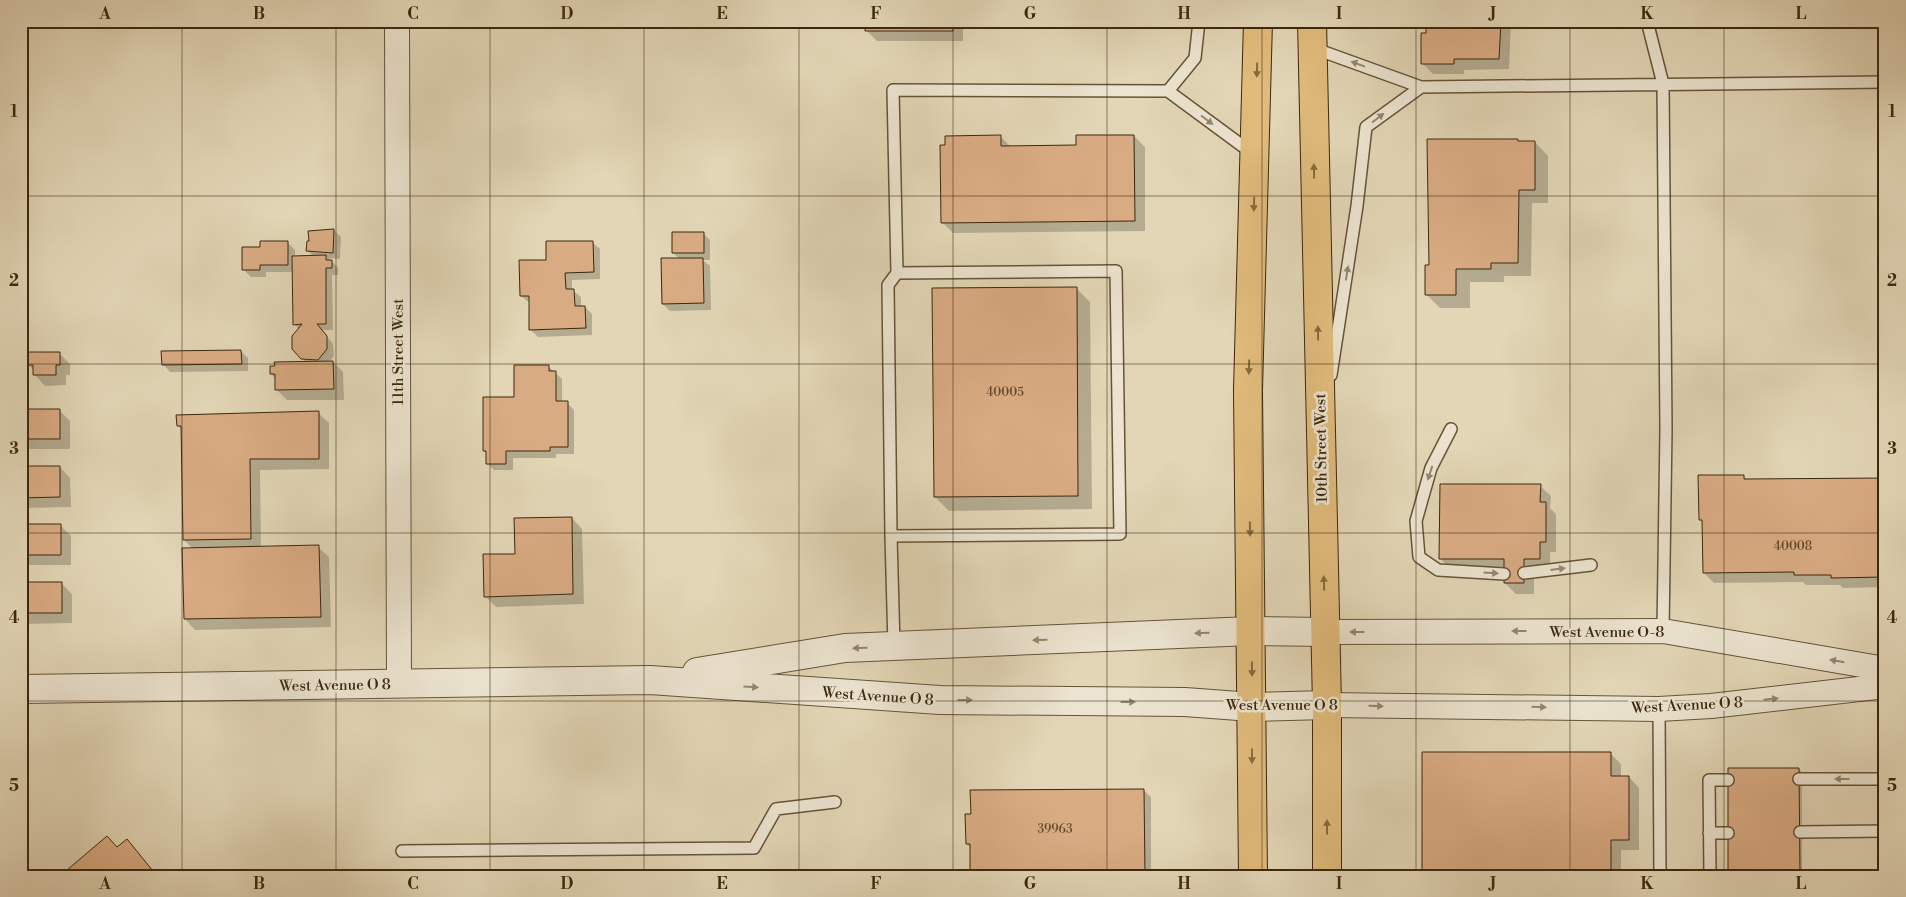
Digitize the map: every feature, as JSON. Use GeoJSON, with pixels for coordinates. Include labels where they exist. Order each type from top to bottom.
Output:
{"type":"FeatureCollection","features":[{"type":"Feature","properties":{"kind":"main road"},"geometry":{"type":"LineString","coordinates":[[1252,876],[1248,390],[1258,21]]}},
{"type":"Feature","properties":{"kind":"main road","name":"10th Street West"},"geometry":{"type":"LineString","coordinates":[[1312,34],[1327,705],[1327,876]]}},
{"type":"Feature","properties":{"kind":"street","name":"11th Street West"},"geometry":{"type":"LineString","coordinates":[[397,21],[399,684]]}},
{"type":"Feature","properties":{"kind":"street","name":"West Avenue O 8"},"geometry":{"type":"LineString","coordinates":[[650,680],[845,648],[1251,631],[1325,632]]}},
{"type":"Feature","properties":{"kind":"street","name":"West Avenue O-8"},"geometry":{"type":"LineString","coordinates":[[1325,632],[1662,631],[1885,669]]}},
{"type":"Feature","properties":{"kind":"street","name":"West Avenue O 8"},"geometry":{"type":"LineString","coordinates":[[21,689],[650,680],[940,700],[1185,702],[1252,707],[1327,705],[1658,709],[1711,706],[1885,686]]}},
{"type":"Feature","properties":{"kind":"lane"},"geometry":{"type":"LineString","coordinates":[[1168,91],[1195,58],[1199,21]]}},
{"type":"Feature","properties":{"kind":"lane"},"geometry":{"type":"LineString","coordinates":[[1324,21],[1312,34],[1421,87],[1885,82]]}},
{"type":"Feature","properties":{"kind":"lane"},"geometry":{"type":"LineString","coordinates":[[1648,21],[1663,84],[1666,429],[1662,631]]}},
{"type":"Feature","properties":{"kind":"lane"},"geometry":{"type":"LineString","coordinates":[[1320,443],[1357,206],[1366,127],[1421,87]]}},
{"type":"Feature","properties":{"kind":"lane"},"geometry":{"type":"LineString","coordinates":[[894,646],[888,285],[897,273],[893,90],[1168,91],[1255,156]]}},
{"type":"Feature","properties":{"kind":"lane"},"geometry":{"type":"LineString","coordinates":[[891,536],[1120,534],[1116,271],[897,273]]}},
{"type":"Feature","properties":{"kind":"lane"},"geometry":{"type":"LineString","coordinates":[[1451,429],[1431,468],[1416,522],[1419,557],[1438,570],[1504,574]]}},
{"type":"Feature","properties":{"kind":"lane"},"geometry":{"type":"LineString","coordinates":[[1524,573],[1591,565]]}},
{"type":"Feature","properties":{"kind":"lane"},"geometry":{"type":"LineString","coordinates":[[1658,709],[1660,876]]}},
{"type":"Feature","properties":{"kind":"lane"},"geometry":{"type":"LineString","coordinates":[[1800,779],[1885,779]]}},
{"type":"Feature","properties":{"kind":"lane"},"geometry":{"type":"LineString","coordinates":[[1710,876],[1709,780],[1728,780]]}},
{"type":"Feature","properties":{"kind":"lane"},"geometry":{"type":"LineString","coordinates":[[402,851],[754,848],[776,809],[835,802]]}},
{"type":"Feature","properties":{"kind":"lane"},"geometry":{"type":"LineString","coordinates":[[1800,832],[1885,831]]}},
{"type":"Feature","properties":{"kind":"lane"},"geometry":{"type":"LineString","coordinates":[[1709,833],[1728,833]]}},
{"type":"Feature","properties":{"kind":"building"},"geometry":{"type":"Polygon","coordinates":[[[865,21],[953,21],[953,31],[865,31],[865,21]]]}},
{"type":"Feature","properties":{"kind":"building"},"geometry":{"type":"Polygon","coordinates":[[[1426,21],[1501,21],[1499,59],[1454,59],[1454,64],[1421,64],[1421,33],[1426,33],[1426,21]]]}},
{"type":"Feature","properties":{"kind":"building"},"geometry":{"type":"Polygon","coordinates":[[[1001,135],[1001,146],[1076,145],[1076,135],[1134,135],[1135,221],[941,223],[940,145],[945,145],[945,136],[1001,135]]]}},
{"type":"Feature","properties":{"kind":"building"},"geometry":{"type":"Polygon","coordinates":[[[1427,139],[1518,139],[1518,141],[1535,141],[1535,190],[1519,190],[1518,263],[1491,263],[1491,269],[1456,269],[1456,295],[1425,295],[1425,265],[1429,265],[1427,139]]]}},
{"type":"Feature","properties":{"kind":"building"},"geometry":{"type":"Polygon","coordinates":[[[334,229],[333,253],[306,251],[307,241],[309,241],[308,231],[334,229]]]}},
{"type":"Feature","properties":{"kind":"building"},"geometry":{"type":"Polygon","coordinates":[[[672,232],[704,232],[704,253],[672,253],[672,232]]]}},
{"type":"Feature","properties":{"kind":"building"},"geometry":{"type":"Polygon","coordinates":[[[260,241],[288,241],[288,265],[260,265],[260,270],[242,270],[242,247],[260,247],[260,241]]]}},
{"type":"Feature","properties":{"kind":"building"},"geometry":{"type":"Polygon","coordinates":[[[546,241],[593,241],[594,272],[565,273],[566,289],[574,289],[575,306],[585,306],[586,328],[529,330],[529,296],[520,296],[519,260],[546,260],[546,241]]]}},
{"type":"Feature","properties":{"kind":"building"},"geometry":{"type":"Polygon","coordinates":[[[326,255],[326,260],[332,260],[332,268],[326,268],[326,324],[317,324],[327,336],[327,349],[318,360],[301,359],[292,349],[292,336],[302,324],[293,325],[292,256],[326,255]]]}},
{"type":"Feature","properties":{"kind":"building"},"geometry":{"type":"Polygon","coordinates":[[[661,258],[703,258],[704,303],[662,304],[661,258]]]}},
{"type":"Feature","properties":{"kind":"building"},"geometry":{"type":"Polygon","coordinates":[[[1077,287],[1078,496],[934,497],[932,288],[1077,287]]]}},
{"type":"Feature","properties":{"kind":"building"},"geometry":{"type":"Polygon","coordinates":[[[241,350],[242,364],[162,365],[161,351],[241,350]]]}},
{"type":"Feature","properties":{"kind":"building"},"geometry":{"type":"Polygon","coordinates":[[[27,352],[60,352],[60,365],[56,365],[56,375],[33,375],[33,365],[27,365],[27,352]]]}},
{"type":"Feature","properties":{"kind":"building"},"geometry":{"type":"Polygon","coordinates":[[[333,361],[334,389],[275,390],[275,374],[270,374],[270,366],[275,366],[274,362],[333,361]]]}},
{"type":"Feature","properties":{"kind":"building"},"geometry":{"type":"Polygon","coordinates":[[[514,365],[549,365],[549,371],[556,371],[556,401],[568,401],[568,447],[550,447],[550,451],[506,451],[506,464],[486,464],[486,451],[483,451],[483,397],[514,397],[514,365]]]}},
{"type":"Feature","properties":{"kind":"building"},"geometry":{"type":"Polygon","coordinates":[[[21,409],[60,409],[60,439],[21,439],[21,409]]]}},
{"type":"Feature","properties":{"kind":"building"},"geometry":{"type":"Polygon","coordinates":[[[319,411],[319,459],[250,459],[251,539],[183,540],[181,426],[177,426],[176,415],[319,411]]]}},
{"type":"Feature","properties":{"kind":"building"},"geometry":{"type":"Polygon","coordinates":[[[21,466],[60,466],[60,497],[21,498],[21,466]]]}},
{"type":"Feature","properties":{"kind":"building"},"geometry":{"type":"Polygon","coordinates":[[[1698,475],[1744,475],[1744,479],[1885,478],[1885,577],[1831,578],[1831,575],[1794,575],[1794,572],[1703,573],[1702,520],[1699,520],[1698,475]]]}},
{"type":"Feature","properties":{"kind":"building"},"geometry":{"type":"Polygon","coordinates":[[[1440,484],[1541,484],[1540,502],[1546,502],[1546,542],[1540,542],[1540,559],[1524,559],[1524,583],[1504,583],[1504,559],[1439,559],[1440,484]]]}},
{"type":"Feature","properties":{"kind":"building"},"geometry":{"type":"Polygon","coordinates":[[[572,517],[573,594],[484,597],[483,554],[515,554],[514,518],[572,517]]]}},
{"type":"Feature","properties":{"kind":"building"},"geometry":{"type":"Polygon","coordinates":[[[21,524],[61,524],[61,555],[21,555],[21,524]]]}},
{"type":"Feature","properties":{"kind":"building"},"geometry":{"type":"Polygon","coordinates":[[[319,545],[321,617],[184,619],[182,548],[319,545]]]}},
{"type":"Feature","properties":{"kind":"building"},"geometry":{"type":"Polygon","coordinates":[[[21,582],[62,582],[62,613],[21,613],[21,582]]]}},
{"type":"Feature","properties":{"kind":"building"},"geometry":{"type":"Polygon","coordinates":[[[1422,752],[1611,752],[1611,776],[1629,776],[1629,840],[1611,840],[1611,876],[1422,876],[1422,752]]]}},
{"type":"Feature","properties":{"kind":"building"},"geometry":{"type":"Polygon","coordinates":[[[1728,768],[1799,768],[1800,876],[1728,876],[1728,768]]]}},
{"type":"Feature","properties":{"kind":"building"},"geometry":{"type":"Polygon","coordinates":[[[1144,789],[1145,876],[970,876],[970,844],[966,844],[965,814],[971,814],[970,790],[1144,789]]]}},
{"type":"Feature","properties":{"kind":"building"},"geometry":{"type":"Polygon","coordinates":[[[107,836],[117,847],[127,839],[157,876],[60,876],[107,836]]]}}]}
